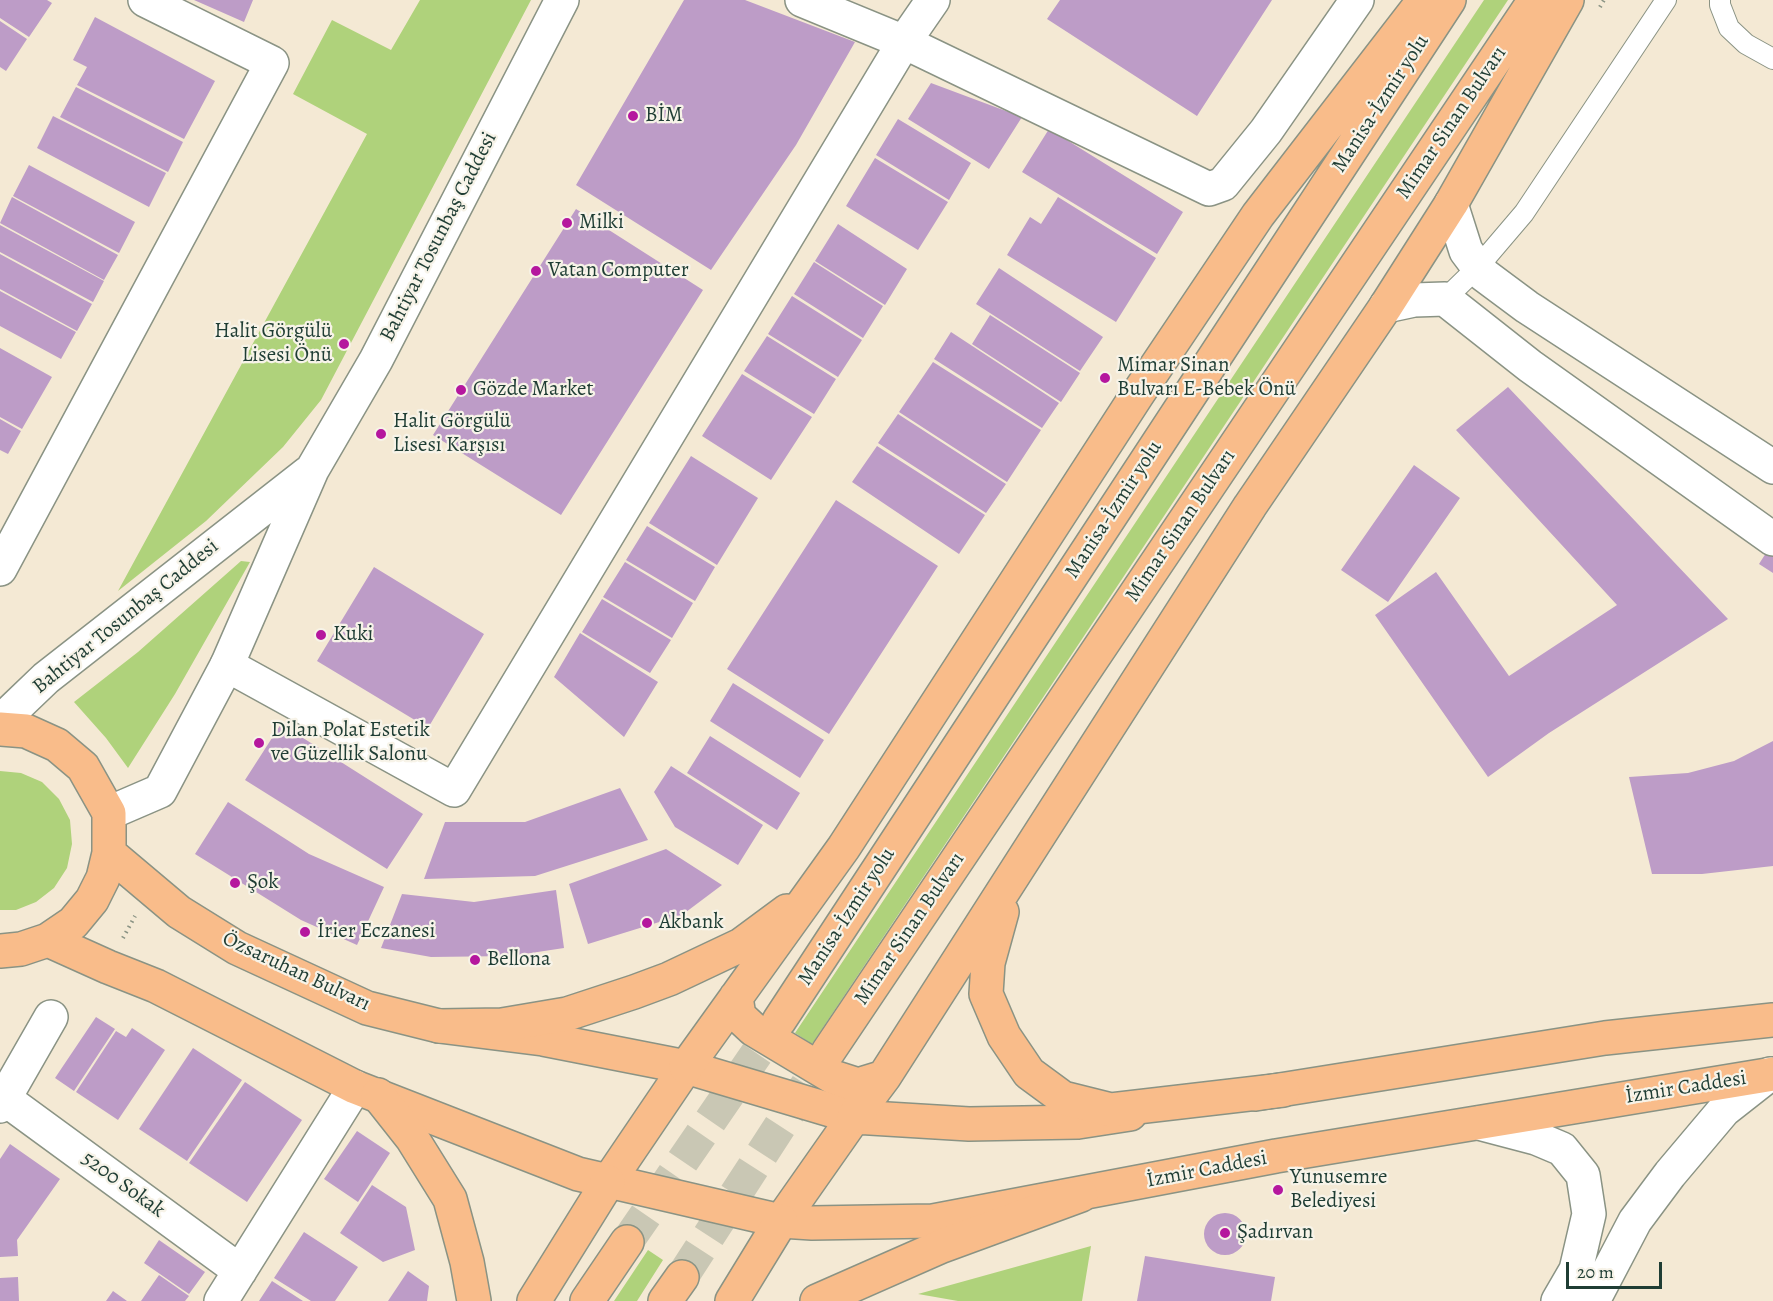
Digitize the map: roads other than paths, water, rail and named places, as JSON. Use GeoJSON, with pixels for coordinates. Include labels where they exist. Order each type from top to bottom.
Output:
{"type":"FeatureCollection","features":[{"type":"Feature","properties":{"kind":"main road"},"geometry":{"type":"LineString","coordinates":[[534,1301],[608,1182],[686,1067],[844,847],[1137,395],[1258,215],[1424,0]]}},
{"type":"Feature","properties":{"kind":"main road","name":"Manisa-İzmir yolu"},"geometry":{"type":"LineString","coordinates":[[779,1021],[1449,0]]}},
{"type":"Feature","properties":{"kind":"main road","name":"Mimar Sinan Bulvarı"},"geometry":{"type":"LineString","coordinates":[[828,1052],[1535,0]]}},
{"type":"Feature","properties":{"kind":"main road"},"geometry":{"type":"LineString","coordinates":[[732,1301],[781,1221],[884,1077],[1250,506],[1386,306],[1450,204],[1567,0]]}},
{"type":"Feature","properties":{"kind":"main road"},"geometry":{"type":"LineString","coordinates":[[0,729],[26,731],[57,745],[83,767],[109,813],[109,853],[103,878],[92,900],[73,923],[48,940],[21,949],[0,951]]}},
{"type":"Feature","properties":{"kind":"main road"},"geometry":{"type":"LineString","coordinates":[[439,1026],[502,1025],[567,1014],[669,979],[741,945],[789,909],[844,847]]}},
{"type":"Feature","properties":{"kind":"main road","name":"Özsaruhan Bulvarı"},"geometry":{"type":"LineString","coordinates":[[109,853],[179,912],[237,948],[367,1008],[439,1026],[543,1040],[686,1067],[854,1117]]}},
{"type":"Feature","properties":{"kind":"main road"},"geometry":{"type":"LineString","coordinates":[[1010,881],[988,963],[986,994],[1004,1036],[1029,1073],[1063,1098],[1111,1110],[1283,1090]]}},
{"type":"Feature","properties":{"kind":"main road"},"geometry":{"type":"LineString","coordinates":[[48,940],[108,968],[156,986],[366,1091],[578,1174],[608,1182]]}},
{"type":"Feature","properties":{"kind":"main road"},"geometry":{"type":"LineString","coordinates":[[736,997],[739,1016],[753,1029],[833,1077],[858,1085],[884,1077]]}},
{"type":"Feature","properties":{"kind":"main road"},"geometry":{"type":"LineString","coordinates":[[854,1117],[969,1124],[1078,1122],[1605,1038],[1773,1020]]}},
{"type":"Feature","properties":{"kind":"main road","name":"İzmir Caddesi"},"geometry":{"type":"LineString","coordinates":[[608,1182],[781,1221],[812,1223],[933,1221],[1081,1195],[1276,1156],[1772,1074]]}},
{"type":"Feature","properties":{"kind":"main road"},"geometry":{"type":"LineString","coordinates":[[366,1091],[412,1138],[450,1199],[468,1262],[474,1301]]}},
{"type":"Feature","properties":{"kind":"main road"},"geometry":{"type":"LineString","coordinates":[[817,1301],[942,1246],[1081,1195]]}},
{"type":"Feature","properties":{"kind":"main road"},"geometry":{"type":"LineString","coordinates":[[587,1301],[627,1242]]}},
{"type":"Feature","properties":{"kind":"street"},"geometry":{"type":"LineString","coordinates":[[0,569],[272,63],[145,0]]}},
{"type":"Feature","properties":{"kind":"street","name":"Bahtiyar Tosunbaş Caddesi"},"geometry":{"type":"LineString","coordinates":[[109,813],[160,791],[227,665],[312,471],[371,369],[562,0]]}},
{"type":"Feature","properties":{"kind":"street"},"geometry":{"type":"LineString","coordinates":[[802,0],[904,42],[1209,189],[1223,184],[1266,131],[1357,0]]}},
{"type":"Feature","properties":{"kind":"street"},"geometry":{"type":"LineString","coordinates":[[227,665],[454,790],[904,42],[933,0]]}},
{"type":"Feature","properties":{"kind":"street"},"geometry":{"type":"LineString","coordinates":[[1450,204],[1466,251],[1484,275],[1527,308],[1773,467]]}},
{"type":"Feature","properties":{"kind":"street"},"geometry":{"type":"LineString","coordinates":[[1386,306],[1414,300],[1445,299],[1530,366],[1773,539]]}},
{"type":"Feature","properties":{"kind":"street","name":"Bahtiyar Tosunbaş Caddesi"},"geometry":{"type":"LineString","coordinates":[[0,722],[46,678],[312,471]]}},
{"type":"Feature","properties":{"kind":"street"},"geometry":{"type":"LineString","coordinates":[[3,1103],[51,1017]]}},
{"type":"Feature","properties":{"kind":"street"},"geometry":{"type":"LineString","coordinates":[[1593,1301],[1635,1221],[1670,1174],[1724,1110],[1772,1074]]}},
{"type":"Feature","properties":{"kind":"street"},"geometry":{"type":"LineString","coordinates":[[221,1301],[366,1091]]}},
{"type":"Feature","properties":{"kind":"street","name":"5200 Sokak"},"geometry":{"type":"LineString","coordinates":[[3,1103],[240,1271]]}},
{"type":"Feature","properties":{"kind":"street"},"geometry":{"type":"LineString","coordinates":[[1479,1123],[1536,1138],[1562,1149],[1583,1175],[1589,1214],[1575,1270],[1558,1301]]}},
{"type":"Feature","properties":{"kind":"lane"},"geometry":{"type":"LineString","coordinates":[[1445,299],[1478,267],[1524,213],[1666,0]]}},
{"type":"Feature","properties":{"kind":"lane"},"geometry":{"type":"LineString","coordinates":[[1720,0],[1729,28],[1746,44],[1773,59]]}},
{"type":"Feature","properties":{"kind":"tunnel"},"geometry":{"type":"LineString","coordinates":[[627,1242],[779,1021]]}},
{"type":"Feature","properties":{"kind":"tunnel"},"geometry":{"type":"LineString","coordinates":[[682,1277],[828,1052]]}},
{"type":"Feature","properties":{"kind":"place","name":"BİM"},"geometry":{"type":"Point","coordinates":[633,116]}},
{"type":"Feature","properties":{"kind":"place","name":"Milki"},"geometry":{"type":"Point","coordinates":[567,223]}},
{"type":"Feature","properties":{"kind":"place","name":"Vatan Computer"},"geometry":{"type":"Point","coordinates":[536,271]}},
{"type":"Feature","properties":{"kind":"place","name":"Halit Görgülü Lisesi Önü"},"geometry":{"type":"Point","coordinates":[344,344]}},
{"type":"Feature","properties":{"kind":"place","name":"Mimar Sinan Bulvarı E-Bebek Önü"},"geometry":{"type":"Point","coordinates":[1105,378]}},
{"type":"Feature","properties":{"kind":"place","name":"Gözde Market"},"geometry":{"type":"Point","coordinates":[461,390]}},
{"type":"Feature","properties":{"kind":"place","name":"Halit Görgülü Lisesi Karşısı"},"geometry":{"type":"Point","coordinates":[381,434]}},
{"type":"Feature","properties":{"kind":"place","name":"Kuki"},"geometry":{"type":"Point","coordinates":[321,635]}},
{"type":"Feature","properties":{"kind":"place","name":"Dilan Polat Estetik ve Güzellik Salonu"},"geometry":{"type":"Point","coordinates":[259,743]}},
{"type":"Feature","properties":{"kind":"place","name":"Şok"},"geometry":{"type":"Point","coordinates":[235,883]}},
{"type":"Feature","properties":{"kind":"place","name":"Akbank"},"geometry":{"type":"Point","coordinates":[647,923]}},
{"type":"Feature","properties":{"kind":"place","name":"İrier Eczanesi"},"geometry":{"type":"Point","coordinates":[305,932]}},
{"type":"Feature","properties":{"kind":"place","name":"Bellona"},"geometry":{"type":"Point","coordinates":[475,960]}},
{"type":"Feature","properties":{"kind":"place","name":"Yunusemre Belediyesi"},"geometry":{"type":"Point","coordinates":[1278,1190]}},
{"type":"Feature","properties":{"kind":"place","name":"Şadırvan"},"geometry":{"type":"Point","coordinates":[1225,1233]}}]}
